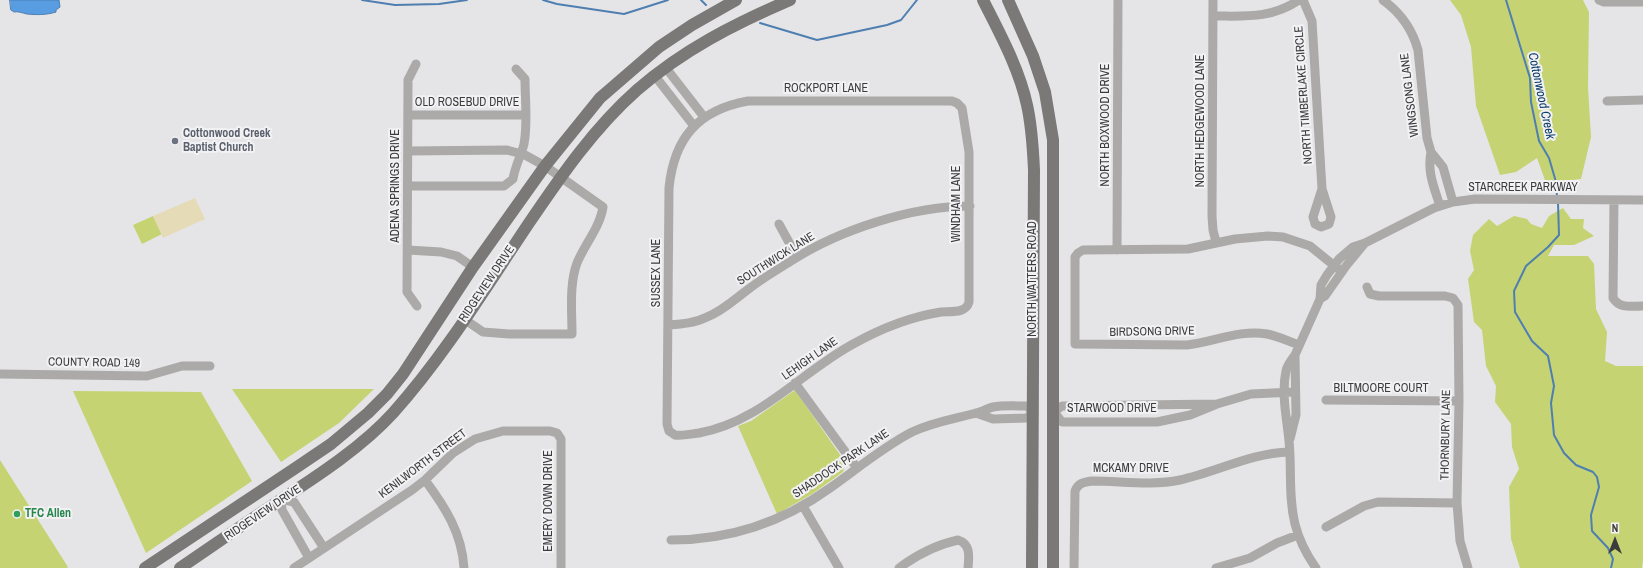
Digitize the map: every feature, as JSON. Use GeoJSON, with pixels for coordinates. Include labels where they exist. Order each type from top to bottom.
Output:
{"type":"FeatureCollection","features":[{"type":"Feature","properties":{"kind":"main road"},"geometry":{"type":"LineString","coordinates":[[736,0],[747,19]]}},
{"type":"Feature","properties":{"kind":"main road","name":"RIDGEVIEW DRIVE"},"geometry":{"type":"LineString","coordinates":[[145,568],[331,444],[368,413],[403,374],[473,267],[545,166],[600,98],[659,47],[736,0]]}},
{"type":"Feature","properties":{"kind":"main road","name":"RIDGEVIEW DRIVE"},"geometry":{"type":"LineString","coordinates":[[180,568],[281,499],[306,484],[349,452],[391,415],[422,379],[561,176],[602,127],[636,91],[701,43],[747,19],[790,0]]}},
{"type":"Feature","properties":{"kind":"main road","name":"NORTH WATTERS ROAD"},"geometry":{"type":"LineString","coordinates":[[984,0],[1008,50],[1027,104],[1031,126],[1034,170],[1032,568]]}},
{"type":"Feature","properties":{"kind":"main road","name":"NORTH WATTERS ROAD"},"geometry":{"type":"LineString","coordinates":[[1008,0],[1033,56],[1045,92],[1053,140],[1053,568]]}},
{"type":"Feature","properties":{"kind":"main road"},"geometry":{"type":"LineString","coordinates":[[655,76],[651,66],[659,47]]}},
{"type":"Feature","properties":{"kind":"main road"},"geometry":{"type":"LineString","coordinates":[[1033,412],[1054,412]]}},
{"type":"Feature","properties":{"kind":"main road"},"geometry":{"type":"LineString","coordinates":[[272,484],[281,499]]}},
{"type":"Feature","properties":{"kind":"street","name":"NORTH BOXWOOD DRIVE"},"geometry":{"type":"LineString","coordinates":[[1117,250],[1118,0]]}},
{"type":"Feature","properties":{"kind":"street","name":"NORTH HEDGEWOOD LANE"},"geometry":{"type":"LineString","coordinates":[[1213,0],[1212,216],[1216,242]]}},
{"type":"Feature","properties":{"kind":"street"},"geometry":{"type":"LineString","coordinates":[[1213,16],[1264,15],[1278,12],[1299,0]]}},
{"type":"Feature","properties":{"kind":"street","name":"NORTH TIMBERLAKE CIRCLE"},"geometry":{"type":"LineString","coordinates":[[1303,0],[1312,21],[1313,31],[1322,190]]}},
{"type":"Feature","properties":{"kind":"street","name":"WINGSONG LANE"},"geometry":{"type":"LineString","coordinates":[[1383,0],[1406,22],[1415,40],[1419,62],[1424,124],[1431,152],[1443,167],[1453,202]]}},
{"type":"Feature","properties":{"kind":"street"},"geometry":{"type":"LineString","coordinates":[[1599,0],[1604,2],[1643,2]]}},
{"type":"Feature","properties":{"kind":"street","name":"ADENA SPRINGS DRIVE"},"geometry":{"type":"LineString","coordinates":[[416,64],[408,80],[408,292],[417,306]]}},
{"type":"Feature","properties":{"kind":"street"},"geometry":{"type":"LineString","coordinates":[[666,68],[699,121]]}},
{"type":"Feature","properties":{"kind":"street"},"geometry":{"type":"LineString","coordinates":[[408,186],[504,186],[513,179],[515,168],[524,143],[525,115],[525,79],[516,69]]}},
{"type":"Feature","properties":{"kind":"street"},"geometry":{"type":"LineString","coordinates":[[655,76],[699,121]]}},
{"type":"Feature","properties":{"kind":"street"},"geometry":{"type":"LineString","coordinates":[[1607,101],[1643,100]]}},
{"type":"Feature","properties":{"kind":"street","name":"ROCKPORT LANE"},"geometry":{"type":"LineString","coordinates":[[699,121],[726,107],[748,102],[952,101],[957,103]]}},
{"type":"Feature","properties":{"kind":"street","name":"WINDHAM LANE"},"geometry":{"type":"LineString","coordinates":[[957,103],[962,108],[967,139],[970,206],[969,302],[967,307]]}},
{"type":"Feature","properties":{"kind":"street","name":"OLD ROSEBUD DRIVE"},"geometry":{"type":"LineString","coordinates":[[408,115],[525,115]]}},
{"type":"Feature","properties":{"kind":"street","name":"SUSSEX LANE"},"geometry":{"type":"LineString","coordinates":[[670,433],[668,424],[670,176],[677,151],[685,137],[699,121]]}},
{"type":"Feature","properties":{"kind":"street"},"geometry":{"type":"LineString","coordinates":[[408,150],[507,150],[520,154],[545,166],[603,207],[602,217],[577,264],[573,286],[572,334],[509,334],[483,332],[464,319]]}},
{"type":"Feature","properties":{"kind":"street","name":"WINGSONG LANE"},"geometry":{"type":"LineString","coordinates":[[1431,152],[1428,164],[1440,206]]}},
{"type":"Feature","properties":{"kind":"street","name":"STARCREEK PARKWAY"},"geometry":{"type":"LineString","coordinates":[[1289,447],[1296,416],[1295,355],[1320,298],[1325,296],[1338,269],[1365,243],[1440,206],[1475,198],[1643,200]]}},
{"type":"Feature","properties":{"kind":"street"},"geometry":{"type":"LineString","coordinates":[[1614,200],[1613,298],[1617,303],[1623,306],[1643,306]]}},
{"type":"Feature","properties":{"kind":"street","name":"SOUTHWICK LANE"},"geometry":{"type":"LineString","coordinates":[[669,325],[695,322],[717,313],[752,286],[797,257],[845,234],[882,221],[955,206],[970,206]]}},
{"type":"Feature","properties":{"kind":"street"},"geometry":{"type":"LineString","coordinates":[[779,224],[797,257]]}},
{"type":"Feature","properties":{"kind":"street"},"geometry":{"type":"LineString","coordinates":[[1117,250],[1188,249],[1216,242],[1253,236],[1283,237],[1310,246],[1338,269]]}},
{"type":"Feature","properties":{"kind":"street"},"geometry":{"type":"LineString","coordinates":[[408,250],[441,252],[458,256],[473,267]]}},
{"type":"Feature","properties":{"kind":"street","name":"BIRDSONG DRIVE"},"geometry":{"type":"LineString","coordinates":[[1117,250],[1083,250],[1078,252],[1074,257],[1074,344],[1187,345],[1244,333],[1255,333],[1278,337],[1299,345]]}},
{"type":"Feature","properties":{"kind":"street","name":"THORNBURY LANE"},"geometry":{"type":"LineString","coordinates":[[1366,287],[1370,294],[1378,296],[1445,296],[1456,301],[1458,309],[1459,401],[1457,503],[1460,541],[1468,568]]}},
{"type":"Feature","properties":{"kind":"street","name":"LEHIGH LANE"},"geometry":{"type":"LineString","coordinates":[[670,433],[678,436],[727,426],[751,414],[839,352],[885,328],[925,316],[961,310],[967,307]]}},
{"type":"Feature","properties":{"kind":"street","name":"STARCREEK PARKWAY"},"geometry":{"type":"LineString","coordinates":[[1295,355],[1290,360],[1286,370],[1285,392],[1285,414],[1289,447],[1290,500],[1298,535],[1306,553],[1316,568]]}},
{"type":"Feature","properties":{"kind":"street","name":"COUNTY ROAD 149"},"geometry":{"type":"LineString","coordinates":[[0,374],[147,376],[182,366],[210,366]]}},
{"type":"Feature","properties":{"kind":"street"},"geometry":{"type":"LineString","coordinates":[[795,383],[857,468]]}},
{"type":"Feature","properties":{"kind":"street","name":"STARWOOD DRIVE"},"geometry":{"type":"LineString","coordinates":[[1217,404],[1062,406],[1054,412],[1062,422],[1157,422],[1190,415],[1217,404],[1251,394],[1295,392]]}},
{"type":"Feature","properties":{"kind":"street","name":"BILTMOORE COURT"},"geometry":{"type":"LineString","coordinates":[[1326,400],[1459,401]]}},
{"type":"Feature","properties":{"kind":"street","name":"SHADDOCK PARK LANE"},"geometry":{"type":"LineString","coordinates":[[671,540],[700,539],[743,531],[782,516],[802,506],[896,441],[922,428],[944,420],[976,413],[994,407],[1027,406],[1033,412]]}},
{"type":"Feature","properties":{"kind":"street","name":"KENILWORTH STREET"},"geometry":{"type":"LineString","coordinates":[[294,568],[425,480],[458,449],[484,435],[503,431],[550,431],[558,434]]}},
{"type":"Feature","properties":{"kind":"street","name":"EMERY DOWN DRIVE"},"geometry":{"type":"LineString","coordinates":[[558,434],[561,442],[561,568]]}},
{"type":"Feature","properties":{"kind":"street","name":"MCKAMY DRIVE"},"geometry":{"type":"LineString","coordinates":[[1074,568],[1075,491],[1076,487],[1083,482],[1168,482],[1194,476],[1289,447]]}},
{"type":"Feature","properties":{"kind":"street"},"geometry":{"type":"LineString","coordinates":[[425,480],[443,505],[453,524],[462,550],[464,568]]}},
{"type":"Feature","properties":{"kind":"street"},"geometry":{"type":"LineString","coordinates":[[309,558],[282,510],[281,499],[294,502],[324,548]]}},
{"type":"Feature","properties":{"kind":"street"},"geometry":{"type":"LineString","coordinates":[[1326,528],[1364,506],[1378,502],[1457,503]]}},
{"type":"Feature","properties":{"kind":"street"},"geometry":{"type":"LineString","coordinates":[[802,506],[839,568]]}},
{"type":"Feature","properties":{"kind":"street"},"geometry":{"type":"LineString","coordinates":[[1216,568],[1250,558],[1277,543],[1298,535]]}},
{"type":"Feature","properties":{"kind":"street"},"geometry":{"type":"LineString","coordinates":[[899,568],[916,556],[935,546],[958,540],[965,543],[969,550],[968,568]]}},
{"type":"Feature","properties":{"kind":"green space"},"geometry":{"type":"Polygon","coordinates":[[[1450,0],[1583,0],[1589,12],[1588,87],[1591,137],[1581,179],[1546,183],[1537,158],[1516,172],[1500,175],[1476,106],[1471,47],[1461,15],[1450,0]]]}},
{"type":"Feature","properties":{"kind":"green space"},"geometry":{"type":"Polygon","coordinates":[[[1563,208],[1571,219],[1584,219],[1583,228],[1594,236],[1574,245],[1554,245],[1548,256],[1588,256],[1594,264],[1596,309],[1607,332],[1605,361],[1616,366],[1643,366],[1642,568],[1520,568],[1511,539],[1509,487],[1519,469],[1512,447],[1511,424],[1495,402],[1496,386],[1486,366],[1482,330],[1474,322],[1468,279],[1474,270],[1470,251],[1473,235],[1489,219],[1497,226],[1514,216],[1527,219],[1531,224],[1542,228],[1549,216],[1563,208]]]}},
{"type":"Feature","properties":{"kind":"green space"},"geometry":{"type":"Polygon","coordinates":[[[153,216],[162,234],[142,244],[133,225],[153,216]]]}},
{"type":"Feature","properties":{"kind":"green space"},"geometry":{"type":"Polygon","coordinates":[[[232,389],[374,389],[339,423],[281,462],[232,389]]]}},
{"type":"Feature","properties":{"kind":"green space"},"geometry":{"type":"Polygon","coordinates":[[[795,390],[845,462],[845,465],[843,472],[812,494],[777,514],[738,426],[751,421],[795,390]]]}},
{"type":"Feature","properties":{"kind":"green space"},"geometry":{"type":"Polygon","coordinates":[[[73,391],[201,392],[252,481],[146,553],[73,391]]]}},
{"type":"Feature","properties":{"kind":"green space","name":"TFC Allen"},"geometry":{"type":"Polygon","coordinates":[[[0,460],[68,567],[67,568],[0,568],[0,460]]]}},
{"type":"Feature","properties":{"kind":"sand"},"geometry":{"type":"Polygon","coordinates":[[[195,198],[205,219],[163,238],[153,216],[195,198]]]}},
{"type":"Feature","properties":{"kind":"water"},"geometry":{"type":"Polygon","coordinates":[[[10,0],[59,0],[60,7],[53,13],[27,14],[14,12],[11,10],[10,0]]]}},
{"type":"Feature","properties":{"kind":"waterway"},"geometry":{"type":"LineString","coordinates":[[362,0],[395,5],[439,4],[467,0]]}},
{"type":"Feature","properties":{"kind":"waterway"},"geometry":{"type":"LineString","coordinates":[[543,0],[557,4],[624,14],[668,0]]}},
{"type":"Feature","properties":{"kind":"waterway"},"geometry":{"type":"LineString","coordinates":[[701,0],[706,5]]}},
{"type":"Feature","properties":{"kind":"waterway"},"geometry":{"type":"LineString","coordinates":[[760,23],[817,40],[887,25],[901,20],[917,0]]}},
{"type":"Feature","properties":{"kind":"waterway","name":"Cottonwood Creek"},"geometry":{"type":"LineString","coordinates":[[1506,0],[1530,78],[1531,102],[1539,141],[1549,158],[1556,182],[1557,197]]}},
{"type":"Feature","properties":{"kind":"waterway","name":"Cottonwood Creek"},"geometry":{"type":"LineString","coordinates":[[1558,203],[1559,235],[1548,247],[1526,266],[1514,291],[1515,312],[1532,341],[1548,356],[1554,386],[1551,403],[1554,435],[1564,453],[1576,465],[1593,472],[1597,477],[1599,487],[1591,515],[1592,531],[1608,548],[1613,559],[1611,568]]}},
{"type":"Feature","properties":{"kind":"place","name":"Cottonwood Creek Baptist Church"},"geometry":{"type":"Point","coordinates":[175,141]}},
{"type":"Feature","properties":{"kind":"place","name":"TFC Allen"},"geometry":{"type":"Point","coordinates":[17,514]}}]}
